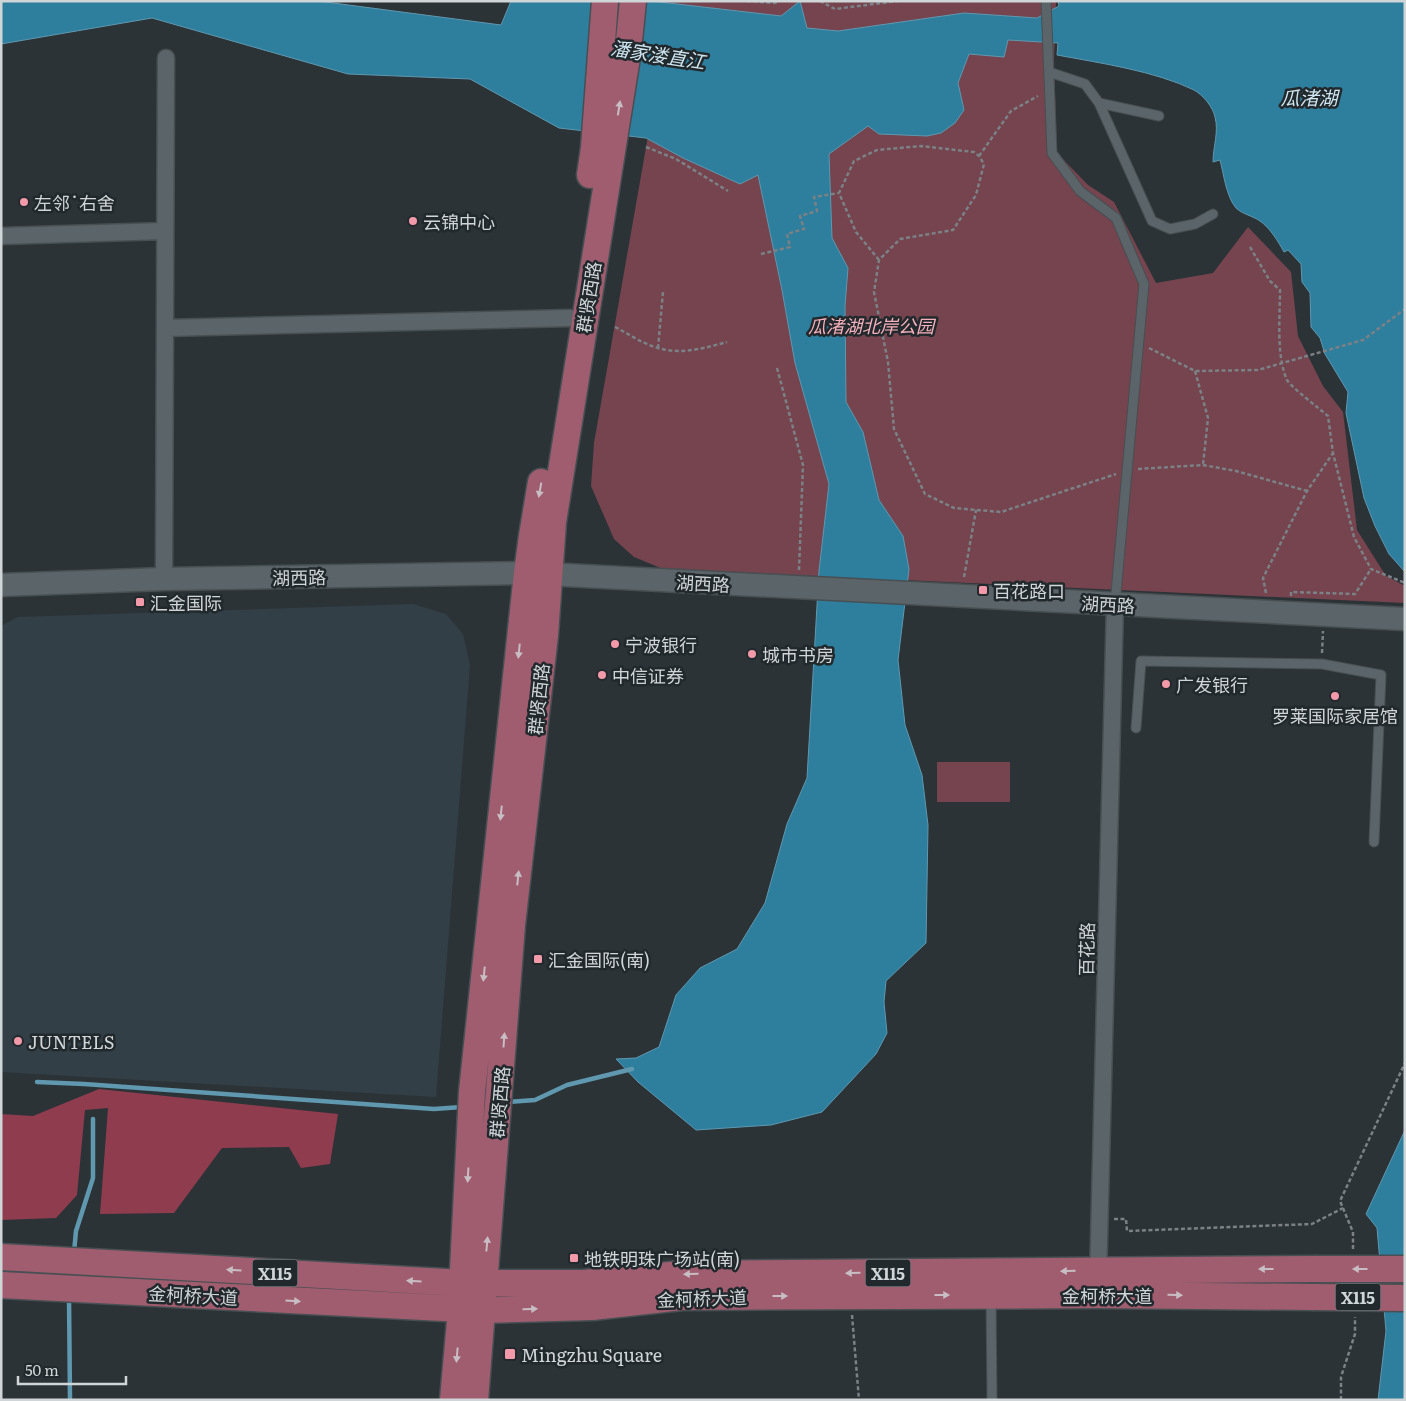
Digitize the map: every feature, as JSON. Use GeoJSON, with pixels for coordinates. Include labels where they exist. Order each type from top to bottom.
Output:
{"type":"FeatureCollection","features":[{"type":"Feature","properties":{"kind":"main road","name":"群贤西路"},"geometry":{"type":"LineString","coordinates":[[473,1283],[472,1092],[487,937],[538,574],[553,522],[603,152],[605,1]]}},
{"type":"Feature","properties":{"kind":"main road","name":"群贤西路"},"geometry":{"type":"LineString","coordinates":[[475,1400],[471,1310],[473,1283],[497,1125],[512,925],[545,635],[532,536],[570,318],[603,152],[628,51],[633,1]]}},
{"type":"Feature","properties":{"kind":"main road","name":"金柯桥大道"},"geometry":{"type":"LineString","coordinates":[[1,1257],[473,1283],[584,1283],[681,1274],[1098,1283],[1312,1296],[1405,1298]]}},
{"type":"Feature","properties":{"kind":"main road","name":"金柯桥大道"},"geometry":{"type":"LineString","coordinates":[[1,1285],[471,1310],[592,1307],[682,1297],[991,1295],[1098,1283],[1315,1269],[1405,1269]]}},
{"type":"Feature","properties":{"kind":"main road","name":"群贤西路"},"geometry":{"type":"LineString","coordinates":[[453,1400],[471,1310]]}},
{"type":"Feature","properties":{"kind":"street"},"geometry":{"type":"LineString","coordinates":[[164,579],[166,58]]}},
{"type":"Feature","properties":{"kind":"street"},"geometry":{"type":"LineString","coordinates":[[1,236],[165,231]]}},
{"type":"Feature","properties":{"kind":"street"},"geometry":{"type":"LineString","coordinates":[[166,328],[570,318]]}},
{"type":"Feature","properties":{"kind":"street","name":"湖西路"},"geometry":{"type":"LineString","coordinates":[[1,585],[164,579],[538,574],[1405,620]]}},
{"type":"Feature","properties":{"kind":"street","name":"百花路"},"geometry":{"type":"LineString","coordinates":[[1098,1283],[1115,604]]}},
{"type":"Feature","properties":{"kind":"lane"},"geometry":{"type":"LineString","coordinates":[[1046,1],[1052,152],[1080,191],[1116,218],[1144,284],[1115,604]]}},
{"type":"Feature","properties":{"kind":"lane"},"geometry":{"type":"LineString","coordinates":[[1049,72],[1085,84],[1099,104],[1152,221],[1170,229],[1195,224],[1213,214]]}},
{"type":"Feature","properties":{"kind":"lane"},"geometry":{"type":"LineString","coordinates":[[1099,104],[1159,116]]}},
{"type":"Feature","properties":{"kind":"lane"},"geometry":{"type":"LineString","coordinates":[[1136,728],[1141,661],[1322,664],[1381,675],[1374,842]]}},
{"type":"Feature","properties":{"kind":"lane"},"geometry":{"type":"LineString","coordinates":[[991,1295],[992,1400]]}},
{"type":"Feature","properties":{"kind":"path"},"geometry":{"type":"LineString","coordinates":[[747,1],[775,3],[779,1]]}},
{"type":"Feature","properties":{"kind":"path"},"geometry":{"type":"LineString","coordinates":[[820,1],[835,9],[898,1]]}},
{"type":"Feature","properties":{"kind":"path"},"geometry":{"type":"LineString","coordinates":[[979,156],[1012,111],[1049,90]]}},
{"type":"Feature","properties":{"kind":"path"},"geometry":{"type":"LineString","coordinates":[[879,260],[856,232],[839,193],[854,162],[877,150],[921,146],[974,152],[979,156],[984,164],[976,195],[952,230],[900,239],[879,260],[874,292],[888,362],[894,429],[925,494],[954,508],[1001,512],[1127,470],[1203,465],[1236,471],[1307,491]]}},
{"type":"Feature","properties":{"kind":"path"},"geometry":{"type":"LineString","coordinates":[[646,147],[676,159],[728,190]]}},
{"type":"Feature","properties":{"kind":"path"},"geometry":{"type":"LineString","coordinates":[[761,254],[790,247],[787,234],[804,229],[800,216],[817,211],[814,197],[839,193]]}},
{"type":"Feature","properties":{"kind":"path"},"geometry":{"type":"LineString","coordinates":[[1250,247],[1270,281],[1280,290],[1280,341],[1288,381],[1328,416],[1333,453],[1354,537],[1371,569],[1405,583]]}},
{"type":"Feature","properties":{"kind":"path"},"geometry":{"type":"LineString","coordinates":[[658,348],[663,292]]}},
{"type":"Feature","properties":{"kind":"path"},"geometry":{"type":"LineString","coordinates":[[1138,342],[1195,371],[1258,370],[1363,340],[1405,309]]}},
{"type":"Feature","properties":{"kind":"path"},"geometry":{"type":"LineString","coordinates":[[615,327],[658,348],[683,351],[698,350],[728,342]]}},
{"type":"Feature","properties":{"kind":"path"},"geometry":{"type":"LineString","coordinates":[[777,368],[803,465],[802,588]]}},
{"type":"Feature","properties":{"kind":"path"},"geometry":{"type":"LineString","coordinates":[[1195,371],[1208,418],[1203,465]]}},
{"type":"Feature","properties":{"kind":"path"},"geometry":{"type":"LineString","coordinates":[[1280,613],[1263,578],[1307,491],[1333,453]]}},
{"type":"Feature","properties":{"kind":"path"},"geometry":{"type":"LineString","coordinates":[[962,596],[976,510]]}},
{"type":"Feature","properties":{"kind":"path"},"geometry":{"type":"LineString","coordinates":[[1280,613],[1290,592],[1356,594],[1371,569]]}},
{"type":"Feature","properties":{"kind":"path"},"geometry":{"type":"LineString","coordinates":[[1322,664],[1323,615]]}},
{"type":"Feature","properties":{"kind":"path"},"geometry":{"type":"LineString","coordinates":[[1354,1251],[1353,1232],[1340,1201],[1405,1063]]}},
{"type":"Feature","properties":{"kind":"path"},"geometry":{"type":"LineString","coordinates":[[1100,1219],[1126,1219],[1127,1231],[1312,1224],[1343,1208]]}},
{"type":"Feature","properties":{"kind":"path"},"geometry":{"type":"LineString","coordinates":[[852,1313],[859,1400]]}},
{"type":"Feature","properties":{"kind":"path"},"geometry":{"type":"LineString","coordinates":[[1341,1400],[1341,1377],[1356,1334],[1355,1316]]}},
{"type":"Feature","properties":{"kind":"shaded area"},"geometry":{"type":"Polygon","coordinates":[[[413,604],[446,614],[463,634],[470,665],[436,1097],[1,1072],[1,626],[18,617],[413,604]]]}},
{"type":"Feature","properties":{"kind":"shaded area"},"geometry":{"type":"Polygon","coordinates":[[[99,1089],[338,1114],[330,1164],[301,1168],[289,1147],[222,1148],[174,1213],[100,1214],[108,1108],[85,1110],[77,1195],[56,1218],[1,1220],[1,1114],[33,1116],[99,1089]]]}},
{"type":"Feature","properties":{"kind":"green space","name":"瓜渚湖北岸公园"},"geometry":{"type":"Polygon","coordinates":[[[656,1],[1056,1],[1054,59],[1057,153],[1088,185],[1114,202],[1156,283],[1213,273],[1248,227],[1291,272],[1298,336],[1323,386],[1343,412],[1357,530],[1386,576],[1405,586],[1405,603],[663,569],[634,557],[614,539],[591,486],[594,443],[648,136],[656,1]]]}},
{"type":"Feature","properties":{"kind":"green space"},"geometry":{"type":"Polygon","coordinates":[[[937,762],[1010,762],[1010,802],[937,802],[937,762]]]}},
{"type":"Feature","properties":{"kind":"water"},"geometry":{"type":"Polygon","coordinates":[[[1,1],[318,1],[501,25],[511,1],[651,1],[781,16],[800,1],[807,28],[838,31],[964,13],[1037,18],[1059,6],[1058,1],[1405,1],[1405,572],[1389,554],[1364,498],[1346,413],[1348,392],[1325,354],[1320,338],[1311,327],[1310,293],[1302,282],[1301,264],[1288,250],[1284,252],[1274,235],[1264,224],[1236,208],[1228,191],[1220,160],[1213,162],[1216,128],[1214,113],[1197,92],[1179,83],[1145,73],[1057,55],[1058,43],[1008,40],[1004,57],[969,54],[958,83],[964,110],[955,123],[941,133],[927,136],[879,134],[868,126],[829,154],[832,238],[848,268],[845,306],[846,402],[863,432],[879,500],[903,536],[909,569],[898,660],[905,725],[922,775],[928,825],[926,943],[886,981],[884,1002],[887,1033],[876,1054],[822,1112],[771,1125],[696,1130],[638,1082],[616,1059],[636,1058],[659,1047],[676,995],[700,968],[737,949],[765,903],[787,824],[807,778],[819,571],[829,484],[795,363],[758,175],[740,184],[683,158],[646,138],[559,128],[470,79],[348,74],[152,18],[1,44],[1,1]]]}},
{"type":"Feature","properties":{"kind":"water"},"geometry":{"type":"Polygon","coordinates":[[[1405,1130],[1405,1400],[1378,1400],[1386,1331],[1377,1228],[1366,1214],[1405,1130]]]}},
{"type":"Feature","properties":{"kind":"waterway"},"geometry":{"type":"LineString","coordinates":[[507,1102],[535,1100],[567,1085],[632,1069]]}},
{"type":"Feature","properties":{"kind":"waterway"},"geometry":{"type":"LineString","coordinates":[[37,1082],[434,1109],[462,1107]]}},
{"type":"Feature","properties":{"kind":"waterway"},"geometry":{"type":"LineString","coordinates":[[74,1252],[76,1231],[93,1178],[93,1119]]}},
{"type":"Feature","properties":{"kind":"waterway"},"geometry":{"type":"LineString","coordinates":[[69,1297],[70,1400]]}},
{"type":"Feature","properties":{"kind":"place","name":"左邻˙右舍"},"geometry":{"type":"Point","coordinates":[24,202]}},
{"type":"Feature","properties":{"kind":"place","name":"云锦中心"},"geometry":{"type":"Point","coordinates":[413,221]}},
{"type":"Feature","properties":{"kind":"place","name":"百花路口"},"geometry":{"type":"Point","coordinates":[983,590]}},
{"type":"Feature","properties":{"kind":"place","name":"汇金国际"},"geometry":{"type":"Point","coordinates":[140,602]}},
{"type":"Feature","properties":{"kind":"place","name":"宁波银行"},"geometry":{"type":"Point","coordinates":[615,644]}},
{"type":"Feature","properties":{"kind":"place","name":"城市书房"},"geometry":{"type":"Point","coordinates":[752,654]}},
{"type":"Feature","properties":{"kind":"place","name":"中信证券"},"geometry":{"type":"Point","coordinates":[602,675]}},
{"type":"Feature","properties":{"kind":"place","name":"广发银行"},"geometry":{"type":"Point","coordinates":[1166,684]}},
{"type":"Feature","properties":{"kind":"place","name":"罗莱国际家居馆"},"geometry":{"type":"Point","coordinates":[1335,696]}},
{"type":"Feature","properties":{"kind":"place","name":"汇金国际(南)"},"geometry":{"type":"Point","coordinates":[538,959]}},
{"type":"Feature","properties":{"kind":"place","name":"JUNTELS"},"geometry":{"type":"Point","coordinates":[18,1041]}},
{"type":"Feature","properties":{"kind":"place","name":"地铁明珠广场站(南)"},"geometry":{"type":"Point","coordinates":[574,1258]}},
{"type":"Feature","properties":{"kind":"place","name":"Mingzhu Square"},"geometry":{"type":"Point","coordinates":[510,1354]}},
{"type":"Feature","properties":{"kind":"water label","name":"潘家溇直江"},"geometry":{"type":"Point","coordinates":[658,54]}},
{"type":"Feature","properties":{"kind":"water label","name":"瓜渚湖"},"geometry":{"type":"Point","coordinates":[1309,97]}}]}
